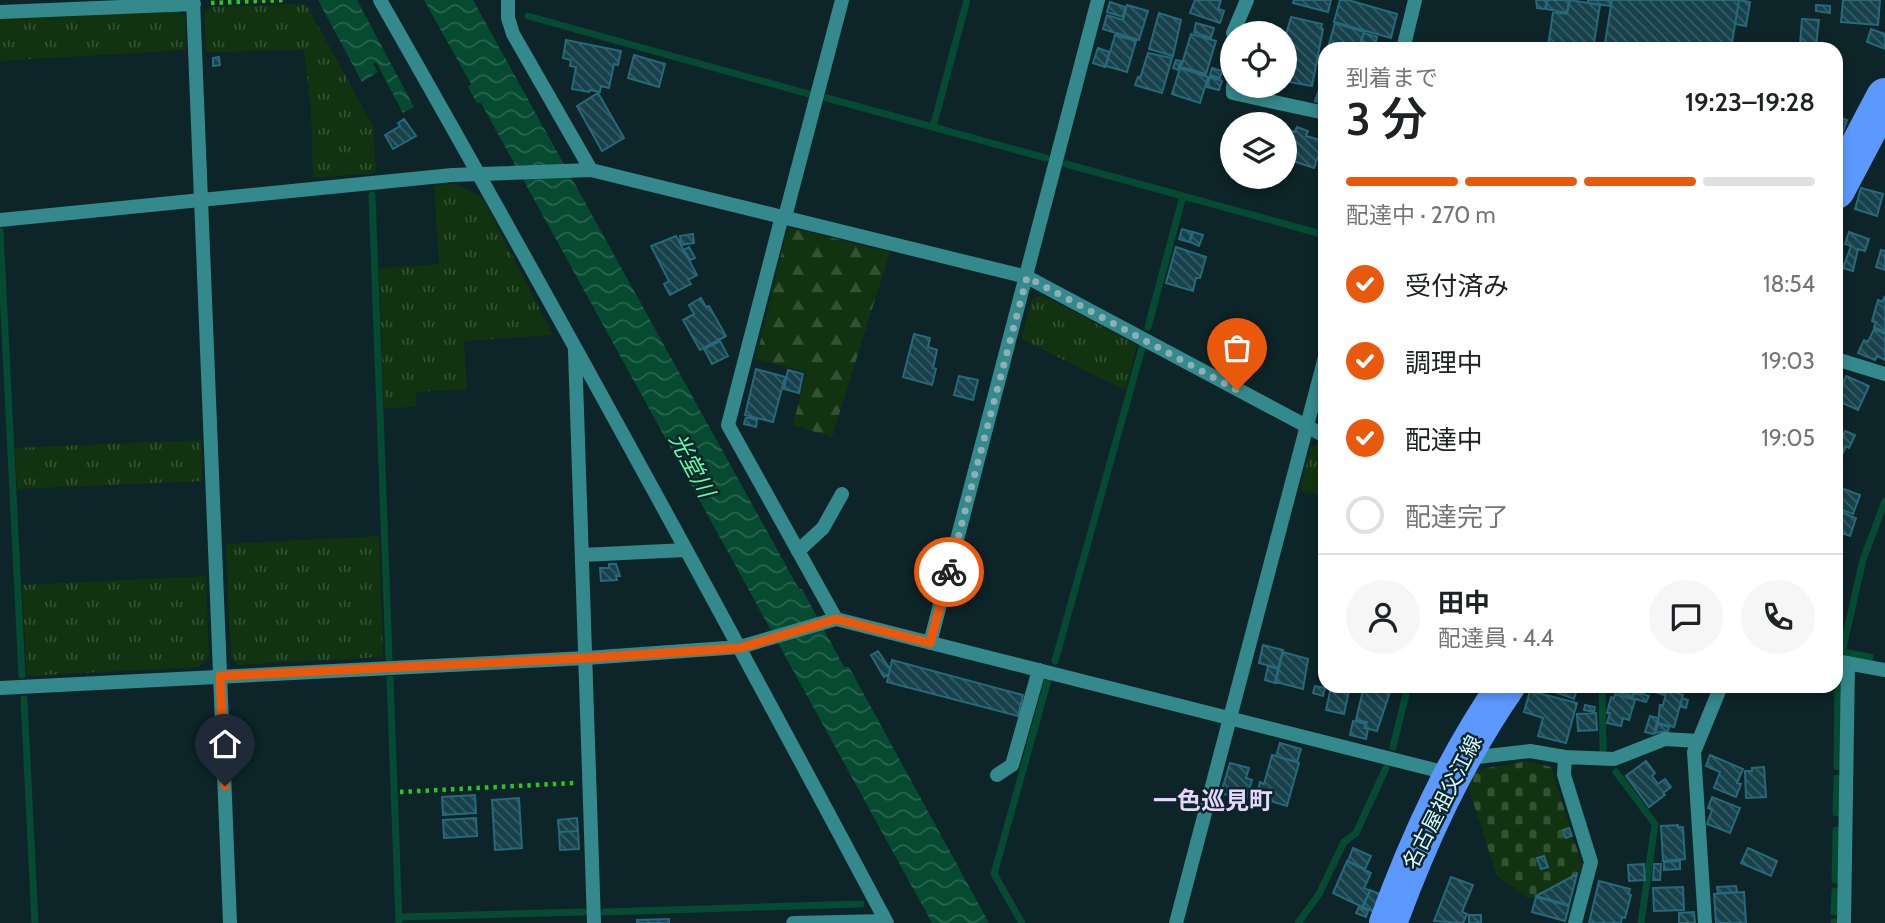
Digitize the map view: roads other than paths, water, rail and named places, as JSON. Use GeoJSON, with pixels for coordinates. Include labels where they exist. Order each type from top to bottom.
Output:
{"type":"FeatureCollection","features":[{"type":"Feature","properties":{"kind":"main road"},"geometry":{"type":"LineString","coordinates":[[1843,177],[1885,97]]}},
{"type":"Feature","properties":{"kind":"main road","name":"名古屋祖父江線"},"geometry":{"type":"LineString","coordinates":[[1388,923],[1412,857],[1456,766],[1502,693]]}},
{"type":"Feature","properties":{"kind":"street"},"geometry":{"type":"LineString","coordinates":[[380,0],[480,175],[887,922],[793,923]]}},
{"type":"Feature","properties":{"kind":"street"},"geometry":{"type":"LineString","coordinates":[[508,0],[508,18],[513,34],[589,170]]}},
{"type":"Feature","properties":{"kind":"street"},"geometry":{"type":"LineString","coordinates":[[834,620],[728,425],[842,0]]}},
{"type":"Feature","properties":{"kind":"street"},"geometry":{"type":"LineString","coordinates":[[930,643],[1098,0]]}},
{"type":"Feature","properties":{"kind":"street"},"geometry":{"type":"LineString","coordinates":[[1238,21],[1247,0]]}},
{"type":"Feature","properties":{"kind":"street"},"geometry":{"type":"LineString","coordinates":[[1405,42],[1415,0]]}},
{"type":"Feature","properties":{"kind":"street"},"geometry":{"type":"LineString","coordinates":[[0,12],[194,2],[230,923]]}},
{"type":"Feature","properties":{"kind":"street"},"geometry":{"type":"LineString","coordinates":[[1256,98],[1318,111]]}},
{"type":"Feature","properties":{"kind":"street"},"geometry":{"type":"LineString","coordinates":[[0,219],[453,175],[589,170],[1027,277],[1318,432]]}},
{"type":"Feature","properties":{"kind":"street"},"geometry":{"type":"LineString","coordinates":[[575,348],[594,923]]}},
{"type":"Feature","properties":{"kind":"street"},"geometry":{"type":"LineString","coordinates":[[1843,361],[1885,374]]}},
{"type":"Feature","properties":{"kind":"street"},"geometry":{"type":"LineString","coordinates":[[1176,923],[1318,384]]}},
{"type":"Feature","properties":{"kind":"street"},"geometry":{"type":"LineString","coordinates":[[798,551],[823,528],[842,494]]}},
{"type":"Feature","properties":{"kind":"street"},"geometry":{"type":"LineString","coordinates":[[582,555],[686,550]]}},
{"type":"Feature","properties":{"kind":"street"},"geometry":{"type":"LineString","coordinates":[[0,688],[740,648],[834,620],[1228,718],[1456,766],[1530,751],[1565,757],[1614,759],[1665,739],[1699,741]]}},
{"type":"Feature","properties":{"kind":"street"},"geometry":{"type":"LineString","coordinates":[[1843,662],[1885,670]]}},
{"type":"Feature","properties":{"kind":"street"},"geometry":{"type":"LineString","coordinates":[[997,775],[1012,765],[1039,670]]}},
{"type":"Feature","properties":{"kind":"street"},"geometry":{"type":"LineString","coordinates":[[1705,923],[1694,752],[1718,693]]}},
{"type":"Feature","properties":{"kind":"street"},"geometry":{"type":"LineString","coordinates":[[1842,693],[1843,923]]}},
{"type":"Feature","properties":{"kind":"street"},"geometry":{"type":"LineString","coordinates":[[1565,757],[1564,775],[1591,862],[1575,923]]}},
{"type":"Feature","properties":{"kind":"water"},"geometry":{"type":"Polygon","coordinates":[[[318,0],[357,0],[414,107],[403,113],[376,62],[373,64],[378,72],[362,82],[318,0]]]}},
{"type":"Feature","properties":{"kind":"water","name":"光堂川"},"geometry":{"type":"Polygon","coordinates":[[[424,0],[473,0],[799,589],[802,589],[844,667],[849,667],[989,923],[932,923],[481,103],[477,103],[468,87],[471,84],[424,0]]]}},
{"type":"Feature","properties":{"kind":"waterway"},"geometry":{"type":"LineString","coordinates":[[933,127],[967,0]]}},
{"type":"Feature","properties":{"kind":"waterway"},"geometry":{"type":"LineString","coordinates":[[528,16],[809,94]]}},
{"type":"Feature","properties":{"kind":"waterway"},"geometry":{"type":"LineString","coordinates":[[827,98],[1046,158]]}},
{"type":"Feature","properties":{"kind":"waterway"},"geometry":{"type":"LineString","coordinates":[[1066,164],[1318,233]]}},
{"type":"Feature","properties":{"kind":"waterway"},"geometry":{"type":"LineString","coordinates":[[372,195],[389,658]]}},
{"type":"Feature","properties":{"kind":"waterway"},"geometry":{"type":"LineString","coordinates":[[1148,327],[1183,196]]}},
{"type":"Feature","properties":{"kind":"waterway"},"geometry":{"type":"LineString","coordinates":[[0,231],[22,675]]}},
{"type":"Feature","properties":{"kind":"waterway"},"geometry":{"type":"LineString","coordinates":[[1055,661],[1142,348]]}},
{"type":"Feature","properties":{"kind":"waterway"},"geometry":{"type":"LineString","coordinates":[[1843,648],[1863,560],[1885,501]]}},
{"type":"Feature","properties":{"kind":"waterway"},"geometry":{"type":"LineString","coordinates":[[1843,652],[1870,657]]}},
{"type":"Feature","properties":{"kind":"waterway"},"geometry":{"type":"LineString","coordinates":[[390,679],[399,923]]}},
{"type":"Feature","properties":{"kind":"waterway"},"geometry":{"type":"LineString","coordinates":[[1022,923],[994,874],[1048,680]]}},
{"type":"Feature","properties":{"kind":"waterway"},"geometry":{"type":"LineString","coordinates":[[1393,747],[1406,693]]}},
{"type":"Feature","properties":{"kind":"waterway"},"geometry":{"type":"LineString","coordinates":[[1602,693],[1603,749]]}},
{"type":"Feature","properties":{"kind":"waterway"},"geometry":{"type":"LineString","coordinates":[[1837,767],[1838,693]]}},
{"type":"Feature","properties":{"kind":"waterway"},"geometry":{"type":"LineString","coordinates":[[24,699],[35,923]]}},
{"type":"Feature","properties":{"kind":"waterway"},"geometry":{"type":"LineString","coordinates":[[1298,923],[1319,894],[1344,842],[1356,833],[1386,768]]}},
{"type":"Feature","properties":{"kind":"waterway"},"geometry":{"type":"LineString","coordinates":[[1616,772],[1655,824],[1641,923]]}},
{"type":"Feature","properties":{"kind":"waterway"},"geometry":{"type":"LineString","coordinates":[[1836,813],[1837,778]]}},
{"type":"Feature","properties":{"kind":"waterway"},"geometry":{"type":"LineString","coordinates":[[1835,880],[1836,830]]}},
{"type":"Feature","properties":{"kind":"waterway"},"geometry":{"type":"LineString","coordinates":[[1834,912],[1835,891]]}},
{"type":"Feature","properties":{"kind":"waterway"},"geometry":{"type":"LineString","coordinates":[[604,912],[861,904]]}},
{"type":"Feature","properties":{"kind":"waterway"},"geometry":{"type":"LineString","coordinates":[[399,917],[584,912]]}},
{"type":"Feature","properties":{"kind":"district","name":"一色巡見町"},"geometry":{"type":"Point","coordinates":[1213,800]}}]}
